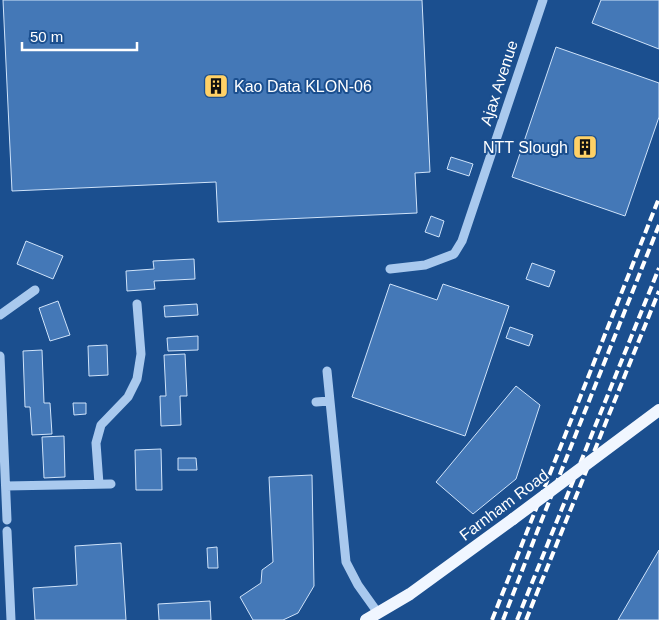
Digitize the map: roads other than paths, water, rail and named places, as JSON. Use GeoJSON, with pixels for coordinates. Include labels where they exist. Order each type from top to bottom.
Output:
{"type":"FeatureCollection","features":[{"type":"Feature","properties":{"kind":"main road","name":"Farnham Road"},"geometry":{"type":"LineString","coordinates":[[366,620],[410,594],[659,410]]}},
{"type":"Feature","properties":{"kind":"street","name":"Ajax Avenue"},"geometry":{"type":"LineString","coordinates":[[390,270],[425,265],[454,254],[462,241],[543,0]]}},
{"type":"Feature","properties":{"kind":"street"},"geometry":{"type":"LineString","coordinates":[[0,315],[34,290]]}},
{"type":"Feature","properties":{"kind":"street"},"geometry":{"type":"LineString","coordinates":[[99,484],[96,443],[101,425],[128,397],[137,379],[141,354],[137,304]]}},
{"type":"Feature","properties":{"kind":"street"},"geometry":{"type":"LineString","coordinates":[[0,356],[7,520]]}},
{"type":"Feature","properties":{"kind":"street"},"geometry":{"type":"LineString","coordinates":[[327,371],[346,562],[358,585],[378,613]]}},
{"type":"Feature","properties":{"kind":"street"},"geometry":{"type":"LineString","coordinates":[[316,402],[329,401]]}},
{"type":"Feature","properties":{"kind":"street"},"geometry":{"type":"LineString","coordinates":[[6,486],[111,484]]}},
{"type":"Feature","properties":{"kind":"street"},"geometry":{"type":"LineString","coordinates":[[7,531],[11,620]]}},
{"type":"Feature","properties":{"kind":"railway"},"geometry":{"type":"LineString","coordinates":[[492,620],[659,198]]}},
{"type":"Feature","properties":{"kind":"railway"},"geometry":{"type":"LineString","coordinates":[[503,620],[659,225]]}},
{"type":"Feature","properties":{"kind":"railway"},"geometry":{"type":"LineString","coordinates":[[517,620],[659,268]]}},
{"type":"Feature","properties":{"kind":"railway"},"geometry":{"type":"LineString","coordinates":[[526,620],[659,291]]}},
{"type":"Feature","properties":{"kind":"place","name":"Kao Data KLON-06"},"geometry":{"type":"Point","coordinates":[216,86]}},
{"type":"Feature","properties":{"kind":"place","name":"NTT Slough"},"geometry":{"type":"Point","coordinates":[585,147]}}]}
